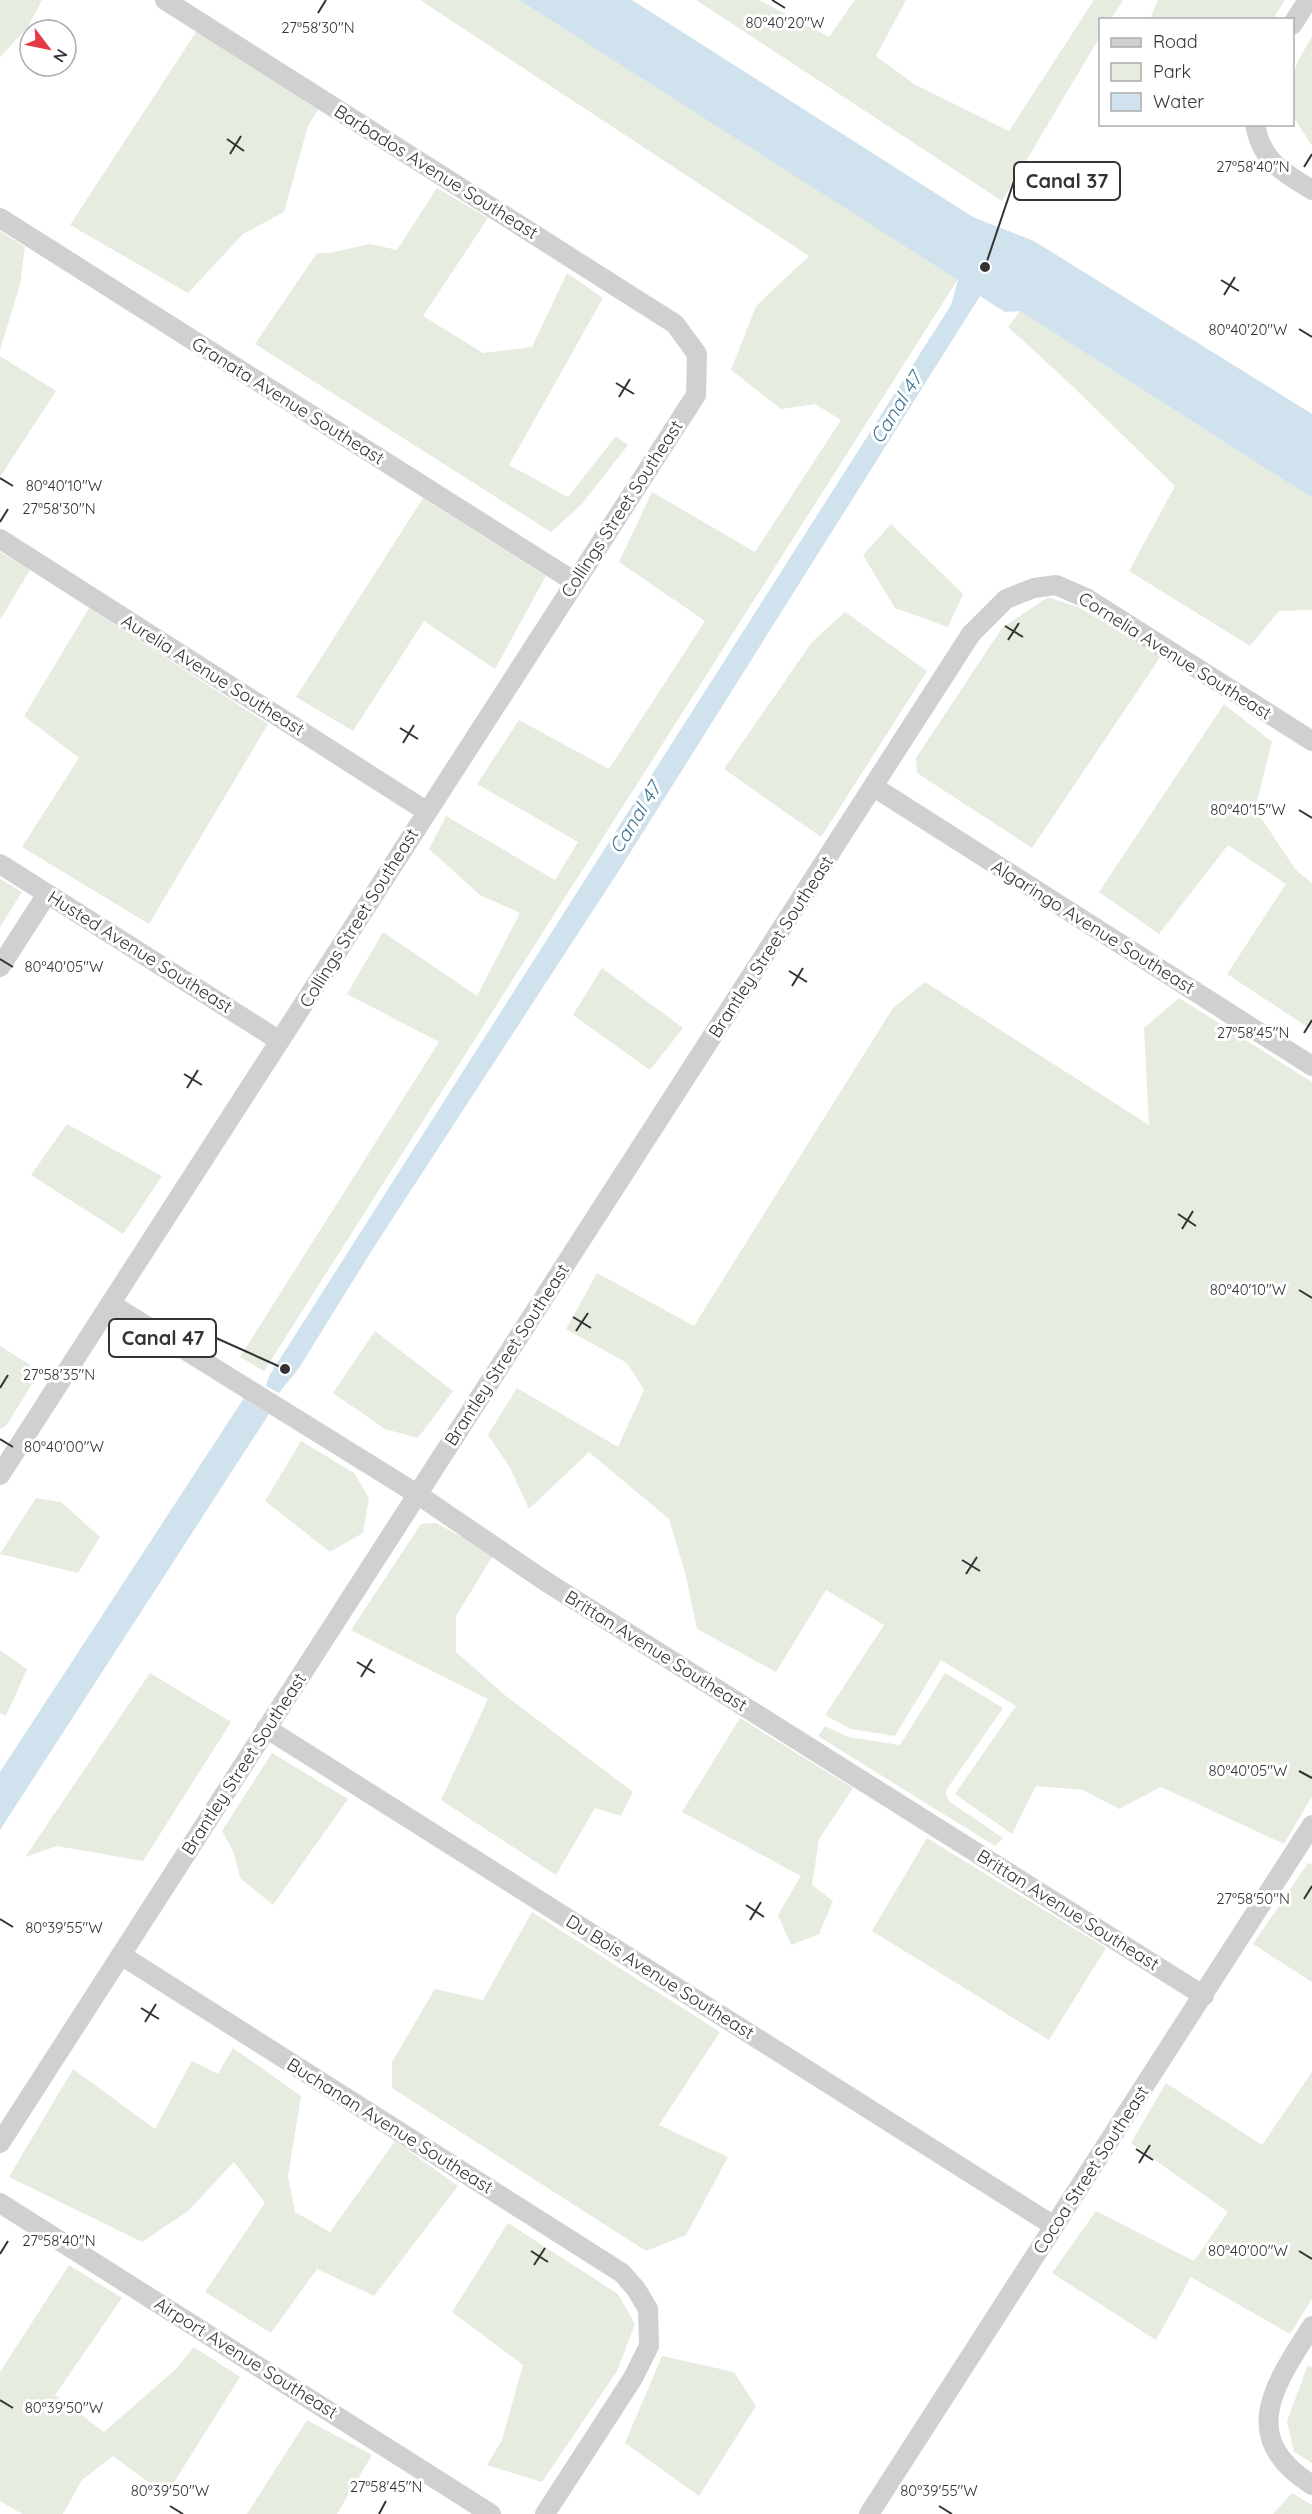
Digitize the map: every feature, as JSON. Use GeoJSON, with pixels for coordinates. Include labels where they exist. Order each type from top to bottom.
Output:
{"type":"FeatureCollection","features":[{"type":"Feature","properties":{"kind":"street","name":"Barbados Avenue Southeast"},"geometry":{"type":"LineString","coordinates":[[165,0],[675,324],[697,354]]}},
{"type":"Feature","properties":{"kind":"street"},"geometry":{"type":"LineString","coordinates":[[1294,24],[1308,0]]}},
{"type":"Feature","properties":{"kind":"street"},"geometry":{"type":"LineString","coordinates":[[1257,133],[1269,160],[1312,190]]}},
{"type":"Feature","properties":{"kind":"street","name":"Granata Avenue Southeast"},"geometry":{"type":"LineString","coordinates":[[0,218],[575,582]]}},
{"type":"Feature","properties":{"kind":"street","name":"Collings Street Southeast"},"geometry":{"type":"LineString","coordinates":[[0,1475],[696,395],[697,354]]}},
{"type":"Feature","properties":{"kind":"street","name":"Aurelia Avenue Southeast"},"geometry":{"type":"LineString","coordinates":[[0,539],[426,811]]}},
{"type":"Feature","properties":{"kind":"street","name":"Cornelia Avenue Southeast"},"geometry":{"type":"LineString","coordinates":[[1034,588],[1056,585],[1086,598],[1312,741]]}},
{"type":"Feature","properties":{"kind":"street","name":"Brantley Street Southeast"},"geometry":{"type":"LineString","coordinates":[[0,2143],[971,634],[1006,599],[1034,588]]}},
{"type":"Feature","properties":{"kind":"street","name":"Algaringo Avenue Southeast"},"geometry":{"type":"LineString","coordinates":[[874,788],[1312,1066]]}},
{"type":"Feature","properties":{"kind":"street","name":"Husted Avenue Southeast"},"geometry":{"type":"LineString","coordinates":[[0,864],[280,1041]]}},
{"type":"Feature","properties":{"kind":"street"},"geometry":{"type":"LineString","coordinates":[[0,967],[47,894]]}},
{"type":"Feature","properties":{"kind":"street","name":"Brittan Avenue Southeast"},"geometry":{"type":"LineString","coordinates":[[111,1304],[417,1494],[545,1581],[1204,1996]]}},
{"type":"Feature","properties":{"kind":"street","name":"Du Bois Avenue Southeast"},"geometry":{"type":"LineString","coordinates":[[266,1728],[1054,2226]]}},
{"type":"Feature","properties":{"kind":"street","name":"Cocoa Street Southeast"},"geometry":{"type":"LineString","coordinates":[[869,2514],[1310,1833]]}},
{"type":"Feature","properties":{"kind":"street","name":"Buchanan Avenue Southeast"},"geometry":{"type":"LineString","coordinates":[[121,1955],[622,2273],[636,2289],[648,2309],[649,2346],[633,2378],[545,2514]]}},
{"type":"Feature","properties":{"kind":"street","name":"Airport Avenue Southeast"},"geometry":{"type":"LineString","coordinates":[[0,2203],[491,2514]]}},
{"type":"Feature","properties":{"kind":"street"},"geometry":{"type":"LineString","coordinates":[[1312,2326],[1280,2375],[1269,2405],[1268,2423],[1275,2452],[1302,2479],[1312,2485]]}},
{"type":"Feature","properties":{"kind":"green space"},"geometry":{"type":"Polygon","coordinates":[[[0,0],[42,0],[33,18],[18,18],[18,38],[0,57],[0,0]]]}},
{"type":"Feature","properties":{"kind":"green space"},"geometry":{"type":"Polygon","coordinates":[[[420,0],[519,0],[958,279],[264,1371],[240,1357],[439,1042],[347,994],[383,932],[477,996],[520,913],[480,895],[429,849],[446,816],[555,880],[578,842],[477,784],[519,720],[609,769],[705,621],[619,562],[652,492],[755,552],[841,420],[815,404],[781,409],[731,370],[756,306],[809,256],[420,0]]]}},
{"type":"Feature","properties":{"kind":"green space"},"geometry":{"type":"Polygon","coordinates":[[[696,0],[759,0],[829,37],[855,0],[906,0],[876,56],[914,84],[1009,131],[1094,0],[1123,0],[1112,18],[1099,18],[1099,39],[1002,201],[696,0]]]}},
{"type":"Feature","properties":{"kind":"green space"},"geometry":{"type":"Polygon","coordinates":[[[1158,0],[1285,0],[1274,18],[1150,18],[1158,0]]]}},
{"type":"Feature","properties":{"kind":"green space"},"geometry":{"type":"Polygon","coordinates":[[[198,29],[320,107],[308,126],[284,212],[243,234],[188,293],[70,225],[198,29]]]}},
{"type":"Feature","properties":{"kind":"green space"},"geometry":{"type":"Polygon","coordinates":[[[1312,36],[1312,146],[1294,118],[1294,73],[1312,36]]]}},
{"type":"Feature","properties":{"kind":"green space"},"geometry":{"type":"Polygon","coordinates":[[[437,188],[488,218],[423,316],[483,353],[532,347],[567,273],[603,298],[509,465],[568,497],[616,436],[628,445],[581,505],[551,532],[255,344],[317,253],[329,253],[370,244],[397,250],[437,188]]]}},
{"type":"Feature","properties":{"kind":"green space"},"geometry":{"type":"Polygon","coordinates":[[[0,231],[25,247],[20,285],[0,350],[0,231]]]}},
{"type":"Feature","properties":{"kind":"green space"},"geometry":{"type":"Polygon","coordinates":[[[1020,311],[1312,498],[1312,610],[1279,611],[1250,646],[1129,571],[1175,486],[1008,327],[1020,311]]]}},
{"type":"Feature","properties":{"kind":"green space"},"geometry":{"type":"Polygon","coordinates":[[[0,356],[56,391],[0,477],[0,356]]]}},
{"type":"Feature","properties":{"kind":"green space"},"geometry":{"type":"Polygon","coordinates":[[[423,498],[546,576],[495,669],[424,621],[353,731],[296,697],[423,498]]]}},
{"type":"Feature","properties":{"kind":"green space"},"geometry":{"type":"Polygon","coordinates":[[[891,524],[963,594],[948,627],[895,608],[863,555],[891,524]]]}},
{"type":"Feature","properties":{"kind":"green space"},"geometry":{"type":"Polygon","coordinates":[[[0,552],[30,570],[0,620],[0,552]]]}},
{"type":"Feature","properties":{"kind":"green space"},"geometry":{"type":"Polygon","coordinates":[[[1048,597],[1080,608],[1161,656],[1032,848],[917,773],[916,758],[1002,628],[1048,597]]]}},
{"type":"Feature","properties":{"kind":"green space"},"geometry":{"type":"Polygon","coordinates":[[[89,608],[268,724],[149,924],[22,847],[79,758],[24,716],[89,608]]]}},
{"type":"Feature","properties":{"kind":"green space"},"geometry":{"type":"Polygon","coordinates":[[[845,612],[927,671],[821,837],[724,769],[812,642],[845,612]]]}},
{"type":"Feature","properties":{"kind":"green space"},"geometry":{"type":"Polygon","coordinates":[[[1224,704],[1272,742],[1255,809],[1296,870],[1312,883],[1312,1030],[1227,974],[1286,884],[1228,845],[1159,934],[1099,892],[1224,704]]]}},
{"type":"Feature","properties":{"kind":"green space"},"geometry":{"type":"Polygon","coordinates":[[[0,879],[22,892],[0,927],[0,879]]]}},
{"type":"Feature","properties":{"kind":"green space"},"geometry":{"type":"Polygon","coordinates":[[[602,968],[683,1028],[650,1070],[573,1015],[602,968]]]}},
{"type":"Feature","properties":{"kind":"green space"},"geometry":{"type":"Polygon","coordinates":[[[925,982],[1149,1125],[1144,1028],[1179,998],[1312,1082],[1312,1796],[1284,1844],[1161,1787],[1119,1809],[1083,1790],[1036,1786],[1012,1834],[955,1794],[1016,1706],[941,1660],[895,1736],[851,1729],[825,1715],[884,1625],[826,1590],[776,1672],[697,1629],[686,1576],[669,1519],[589,1452],[529,1509],[509,1466],[488,1435],[517,1388],[618,1447],[644,1390],[627,1363],[566,1329],[597,1273],[694,1326],[893,1008],[925,982]]]}},
{"type":"Feature","properties":{"kind":"green space"},"geometry":{"type":"Polygon","coordinates":[[[67,1124],[162,1176],[123,1234],[31,1175],[67,1124]]]}},
{"type":"Feature","properties":{"kind":"green space"},"geometry":{"type":"Polygon","coordinates":[[[375,1331],[453,1391],[418,1438],[385,1429],[333,1393],[375,1331]]]}},
{"type":"Feature","properties":{"kind":"green space"},"geometry":{"type":"Polygon","coordinates":[[[0,1346],[40,1371],[6,1426],[0,1429],[0,1346]]]}},
{"type":"Feature","properties":{"kind":"green space"},"geometry":{"type":"Polygon","coordinates":[[[301,1441],[354,1473],[369,1498],[363,1533],[330,1552],[265,1501],[301,1441]]]}},
{"type":"Feature","properties":{"kind":"green space"},"geometry":{"type":"Polygon","coordinates":[[[36,1498],[61,1502],[100,1537],[78,1573],[0,1554],[36,1498]]]}},
{"type":"Feature","properties":{"kind":"green space"},"geometry":{"type":"Polygon","coordinates":[[[436,1523],[494,1554],[456,1616],[456,1652],[506,1696],[633,1792],[621,1816],[595,1808],[556,1875],[441,1800],[488,1699],[351,1630],[421,1524],[436,1523]]]}},
{"type":"Feature","properties":{"kind":"green space"},"geometry":{"type":"Polygon","coordinates":[[[0,1650],[27,1669],[6,1716],[0,1713],[0,1650]]]}},
{"type":"Feature","properties":{"kind":"green space"},"geometry":{"type":"Polygon","coordinates":[[[150,1673],[231,1722],[143,1861],[57,1846],[25,1857],[150,1673]]]}},
{"type":"Feature","properties":{"kind":"green space"},"geometry":{"type":"Polygon","coordinates":[[[945,1673],[1003,1708],[947,1789],[946,1794],[950,1802],[1003,1838],[995,1846],[818,1736],[825,1726],[848,1737],[900,1745],[945,1673]]]}},
{"type":"Feature","properties":{"kind":"green space"},"geometry":{"type":"Polygon","coordinates":[[[740,1718],[853,1788],[819,1839],[812,1885],[833,1901],[819,1934],[791,1945],[778,1915],[801,1876],[682,1812],[740,1718]]]}},
{"type":"Feature","properties":{"kind":"green space"},"geometry":{"type":"Polygon","coordinates":[[[272,1753],[348,1799],[273,1905],[240,1878],[234,1853],[222,1831],[272,1753]]]}},
{"type":"Feature","properties":{"kind":"green space"},"geometry":{"type":"Polygon","coordinates":[[[927,1838],[1106,1948],[1049,2040],[872,1931],[927,1838]]]}},
{"type":"Feature","properties":{"kind":"green space"},"geometry":{"type":"Polygon","coordinates":[[[1308,1863],[1312,1864],[1312,1982],[1253,1944],[1308,1863]]]}},
{"type":"Feature","properties":{"kind":"green space"},"geometry":{"type":"Polygon","coordinates":[[[532,1912],[720,2032],[659,2125],[728,2157],[686,2235],[646,2251],[392,2088],[392,2062],[435,1989],[483,2000],[532,1912]]]}},
{"type":"Feature","properties":{"kind":"green space"},"geometry":{"type":"Polygon","coordinates":[[[233,2048],[301,2096],[288,2176],[295,2212],[330,2232],[395,2141],[458,2186],[374,2296],[317,2269],[271,2333],[205,2292],[265,2203],[234,2162],[188,2211],[142,2242],[9,2177],[73,2069],[155,2129],[192,2061],[218,2074],[233,2048]]]}},
{"type":"Feature","properties":{"kind":"green space"},"geometry":{"type":"Polygon","coordinates":[[[1312,2072],[1312,2299],[1290,2334],[1191,2277],[1156,2340],[1052,2273],[1096,2211],[1194,2261],[1228,2212],[1131,2143],[1166,2083],[1262,2145],[1312,2072]]]}},
{"type":"Feature","properties":{"kind":"green space"},"geometry":{"type":"Polygon","coordinates":[[[508,2223],[618,2294],[635,2324],[617,2371],[542,2482],[487,2465],[502,2440],[523,2365],[452,2312],[508,2223]]]}},
{"type":"Feature","properties":{"kind":"green space"},"geometry":{"type":"Polygon","coordinates":[[[69,2265],[122,2298],[55,2395],[104,2432],[176,2369],[194,2347],[240,2377],[166,2495],[113,2456],[82,2480],[63,2514],[22,2514],[0,2501],[0,2372],[69,2265]]]}},
{"type":"Feature","properties":{"kind":"green space"},"geometry":{"type":"Polygon","coordinates":[[[662,2356],[734,2372],[756,2406],[699,2496],[625,2443],[662,2356]]]}},
{"type":"Feature","properties":{"kind":"green space"},"geometry":{"type":"Polygon","coordinates":[[[1308,2365],[1312,2367],[1312,2463],[1294,2452],[1287,2421],[1308,2365]]]}},
{"type":"Feature","properties":{"kind":"green space"},"geometry":{"type":"Polygon","coordinates":[[[307,2420],[372,2455],[337,2514],[247,2514],[307,2420]]]}},
{"type":"Feature","properties":{"kind":"green space"},"geometry":{"type":"Polygon","coordinates":[[[1292,2493],[1312,2505],[1312,2514],[1273,2514],[1292,2493]]]}},
{"type":"Feature","properties":{"kind":"water"},"geometry":{"type":"Polygon","coordinates":[[[519,0],[632,0],[973,217],[1034,241],[1312,414],[1312,498],[1020,311],[1005,312],[980,296],[618,872],[372,1250],[299,1368],[279,1393],[266,1386],[269,1376],[951,305],[958,280],[519,0]]]}},
{"type":"Feature","properties":{"kind":"water"},"geometry":{"type":"Polygon","coordinates":[[[244,1398],[269,1414],[0,1830],[0,1772],[244,1398]]]}},
{"type":"Feature","properties":{"kind":"place","name":"Canal 37"},"geometry":{"type":"Point","coordinates":[985,267]}},
{"type":"Feature","properties":{"kind":"place","name":"Canal 47"},"geometry":{"type":"Point","coordinates":[285,1369]}}]}
